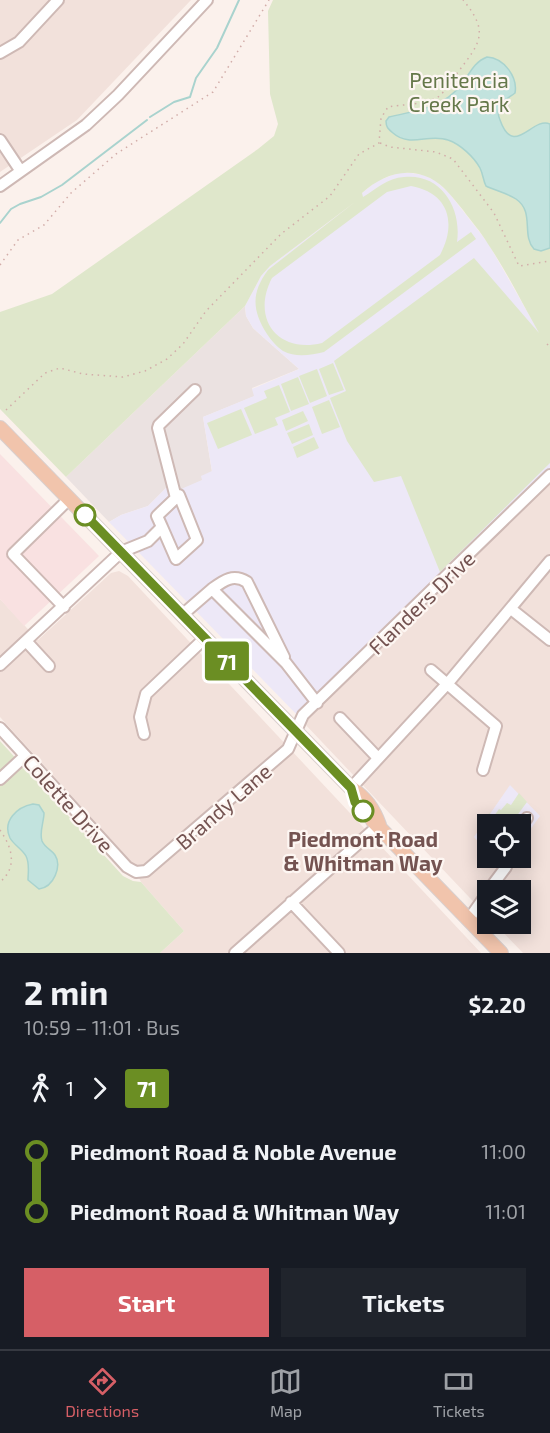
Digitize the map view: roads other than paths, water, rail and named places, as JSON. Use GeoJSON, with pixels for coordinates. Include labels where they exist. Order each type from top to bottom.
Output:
{"type":"FeatureCollection","features":[{"type":"Feature","properties":{"kind":"main road"},"geometry":{"type":"LineString","coordinates":[[1,432],[351,788],[362,795],[374,811],[379,825],[501,953]]}},
{"type":"Feature","properties":{"kind":"street"},"geometry":{"type":"LineString","coordinates":[[0,53],[19,42],[58,0]]}},
{"type":"Feature","properties":{"kind":"street"},"geometry":{"type":"LineString","coordinates":[[0,186],[94,118],[118,96],[207,0]]}},
{"type":"Feature","properties":{"kind":"street"},"geometry":{"type":"LineString","coordinates":[[0,140],[20,170]]}},
{"type":"Feature","properties":{"kind":"street"},"geometry":{"type":"LineString","coordinates":[[176,498],[158,429],[159,425],[195,390]]}},
{"type":"Feature","properties":{"kind":"street","name":"Flanders Drive"},"geometry":{"type":"LineString","coordinates":[[295,731],[303,715],[550,475]]}},
{"type":"Feature","properties":{"kind":"street"},"geometry":{"type":"LineString","coordinates":[[179,495],[197,540],[176,559],[162,527],[157,516],[179,495]]}},
{"type":"Feature","properties":{"kind":"street"},"geometry":{"type":"LineString","coordinates":[[64,607],[14,554],[69,499]]}},
{"type":"Feature","properties":{"kind":"street"},"geometry":{"type":"LineString","coordinates":[[0,665],[121,552],[148,541],[162,527]]}},
{"type":"Feature","properties":{"kind":"street"},"geometry":{"type":"LineString","coordinates":[[351,788],[448,683],[550,561]]}},
{"type":"Feature","properties":{"kind":"street"},"geometry":{"type":"LineString","coordinates":[[182,615],[212,590],[231,578],[241,578],[247,582],[286,663]]}},
{"type":"Feature","properties":{"kind":"street"},"geometry":{"type":"LineString","coordinates":[[212,590],[286,663],[317,703]]}},
{"type":"Feature","properties":{"kind":"street"},"geometry":{"type":"LineString","coordinates":[[511,609],[550,640]]}},
{"type":"Feature","properties":{"kind":"street"},"geometry":{"type":"LineString","coordinates":[[144,734],[140,717],[146,694],[205,638]]}},
{"type":"Feature","properties":{"kind":"street"},"geometry":{"type":"LineString","coordinates":[[26,641],[49,666]]}},
{"type":"Feature","properties":{"kind":"street"},"geometry":{"type":"LineString","coordinates":[[431,670],[496,726],[483,770]]}},
{"type":"Feature","properties":{"kind":"street"},"geometry":{"type":"LineString","coordinates":[[340,718],[378,758]]}},
{"type":"Feature","properties":{"kind":"street","name":"Colette Drive"},"geometry":{"type":"LineString","coordinates":[[0,728],[126,867],[141,872]]}},
{"type":"Feature","properties":{"kind":"street","name":"Brandy Lane"},"geometry":{"type":"LineString","coordinates":[[141,872],[151,868],[285,751],[295,731]]}},
{"type":"Feature","properties":{"kind":"street"},"geometry":{"type":"LineString","coordinates":[[0,779],[25,756]]}},
{"type":"Feature","properties":{"kind":"street"},"geometry":{"type":"LineString","coordinates":[[235,953],[379,825]]}},
{"type":"Feature","properties":{"kind":"street"},"geometry":{"type":"LineString","coordinates":[[291,902],[339,953]]}},
{"type":"Feature","properties":{"kind":"street"},"geometry":{"type":"LineString","coordinates":[[469,919],[477,908]]}},
{"type":"Feature","properties":{"kind":"water"},"geometry":{"type":"Polygon","coordinates":[[[487,57],[499,61],[509,69],[514,81],[515,93],[502,102],[498,111],[505,131],[511,136],[517,136],[537,125],[550,124],[550,248],[541,251],[534,249],[530,243],[527,217],[522,204],[513,197],[486,186],[481,170],[462,148],[441,138],[413,140],[399,137],[386,125],[389,117],[420,110],[446,99],[462,84],[475,65],[487,57]]]}},
{"type":"Feature","properties":{"kind":"water"},"geometry":{"type":"Polygon","coordinates":[[[33,804],[39,805],[44,813],[42,841],[55,855],[58,865],[49,884],[39,889],[28,880],[26,856],[10,838],[8,832],[12,816],[22,808],[33,804]]]}},
{"type":"Feature","properties":{"kind":"waterway"},"geometry":{"type":"LineString","coordinates":[[150,117],[174,102],[190,97],[196,78],[217,48],[239,0]]}},
{"type":"Feature","properties":{"kind":"waterway"},"geometry":{"type":"LineString","coordinates":[[0,223],[11,209],[41,197],[62,185],[147,120]]}},
{"type":"Feature","properties":{"kind":"place","name":"Piedmont Road & Whitman Way"},"geometry":{"type":"Point","coordinates":[363,811]}},
{"type":"Feature","properties":{"kind":"park label","name":"Penitencia Creek Park"},"geometry":{"type":"Point","coordinates":[459,91]}}]}
